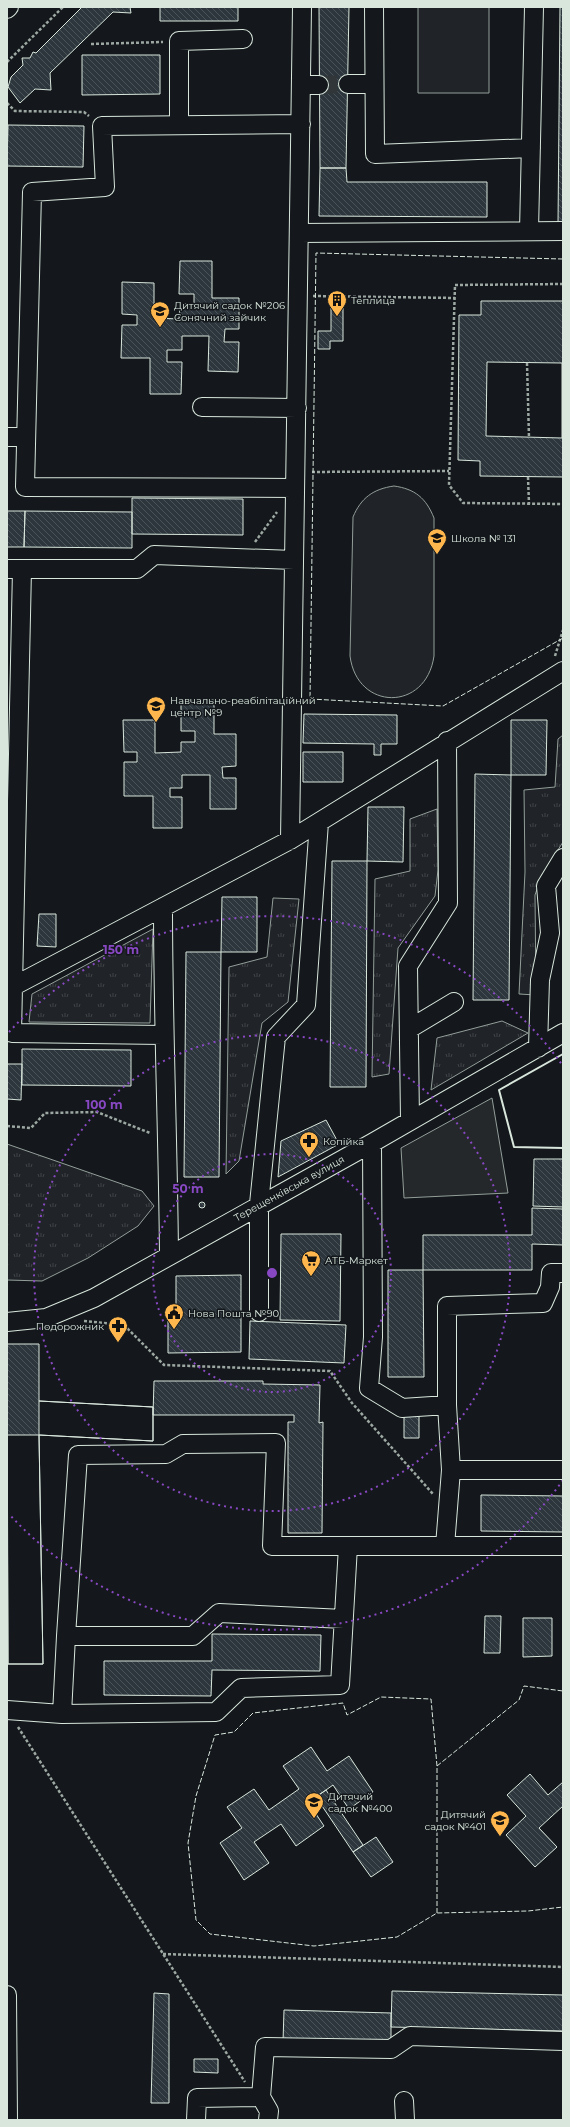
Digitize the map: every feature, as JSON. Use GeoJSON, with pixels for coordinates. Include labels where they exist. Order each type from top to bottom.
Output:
{"type":"FeatureCollection","features":[{"type":"Feature","properties":{"kind":"street"},"geometry":{"type":"LineString","coordinates":[[290,840],[300,233],[302,7]]}},
{"type":"Feature","properties":{"kind":"street"},"geometry":{"type":"LineString","coordinates":[[374,7],[375,154],[531,148]]}},
{"type":"Feature","properties":{"kind":"street"},"geometry":{"type":"LineString","coordinates":[[529,231],[534,7]]}},
{"type":"Feature","properties":{"kind":"street"},"geometry":{"type":"LineString","coordinates":[[179,125],[179,41],[243,39]]}},
{"type":"Feature","properties":{"kind":"street"},"geometry":{"type":"LineString","coordinates":[[348,84],[374,84]]}},
{"type":"Feature","properties":{"kind":"street"},"geometry":{"type":"LineString","coordinates":[[301,85],[319,85]]}},
{"type":"Feature","properties":{"kind":"street"},"geometry":{"type":"LineString","coordinates":[[295,488],[25,487],[32,192],[105,187],[102,126],[301,124]]}},
{"type":"Feature","properties":{"kind":"street"},"geometry":{"type":"LineString","coordinates":[[300,233],[563,230]]}},
{"type":"Feature","properties":{"kind":"street"},"geometry":{"type":"LineString","coordinates":[[202,407],[297,408]]}},
{"type":"Feature","properties":{"kind":"street"},"geometry":{"type":"LineString","coordinates":[[7,437],[26,437]]}},
{"type":"Feature","properties":{"kind":"street"},"geometry":{"type":"LineString","coordinates":[[163,1035],[12,1033],[11,986],[15,569],[138,569],[154,555],[294,560]]}},
{"type":"Feature","properties":{"kind":"street"},"geometry":{"type":"LineString","coordinates":[[11,986],[290,840],[563,671]]}},
{"type":"Feature","properties":{"kind":"street"},"geometry":{"type":"LineString","coordinates":[[410,1120],[408,966],[448,903],[448,741]]}},
{"type":"Feature","properties":{"kind":"street"},"geometry":{"type":"LineString","coordinates":[[259,1312],[260,1204],[276,1037],[306,1005],[319,822]]}},
{"type":"Feature","properties":{"kind":"street"},"geometry":{"type":"LineString","coordinates":[[538,1048],[540,980],[557,929],[546,886],[563,858]]}},
{"type":"Feature","properties":{"kind":"street"},"geometry":{"type":"LineString","coordinates":[[163,907],[163,1035],[168,1140],[169,1255]]}},
{"type":"Feature","properties":{"kind":"street"},"geometry":{"type":"LineString","coordinates":[[409,1029],[454,1002]]}},
{"type":"Feature","properties":{"kind":"street","name":"Терещенківська вулиця"},"geometry":{"type":"LineString","coordinates":[[7,1322],[46,1318],[94,1298],[260,1204],[372,1143],[563,1033]]}},
{"type":"Feature","properties":{"kind":"street"},"geometry":{"type":"LineString","coordinates":[[372,1143],[374,1195],[374,1337],[369,1388],[402,1408],[447,1405]]}},
{"type":"Feature","properties":{"kind":"street"},"geometry":{"type":"LineString","coordinates":[[445,1546],[451,1470],[447,1405],[447,1306],[543,1302],[550,1287],[551,1273],[563,1273]]}},
{"type":"Feature","properties":{"kind":"street"},"geometry":{"type":"LineString","coordinates":[[62,1714],[78,1455],[166,1454],[184,1444],[276,1443],[272,1546],[563,1546]]}},
{"type":"Feature","properties":{"kind":"street"},"geometry":{"type":"LineString","coordinates":[[451,1470],[563,1470]]}},
{"type":"Feature","properties":{"kind":"street"},"geometry":{"type":"LineString","coordinates":[[7,1710],[62,1714],[216,1712],[240,1688],[340,1685],[348,1546]]}},
{"type":"Feature","properties":{"kind":"street"},"geometry":{"type":"LineString","coordinates":[[66,1636],[193,1636],[219,1613],[344,1619]]}},
{"type":"Feature","properties":{"kind":"street"},"geometry":{"type":"LineString","coordinates":[[7,1995],[8,2120]]}},
{"type":"Feature","properties":{"kind":"street"},"geometry":{"type":"LineString","coordinates":[[268,2120],[269,2111],[258,2097],[265,2048],[391,2049],[410,2036],[563,2041]]}},
{"type":"Feature","properties":{"kind":"street"},"geometry":{"type":"LineString","coordinates":[[196,2120],[197,2098],[258,2097]]}},
{"type":"Feature","properties":{"kind":"street"},"geometry":{"type":"LineString","coordinates":[[404,2101],[404,2120]]}},
{"type":"Feature","properties":{"kind":"path"},"geometry":{"type":"LineString","coordinates":[[7,62],[63,7]]}},
{"type":"Feature","properties":{"kind":"path"},"geometry":{"type":"LineString","coordinates":[[91,44],[179,41]]}},
{"type":"Feature","properties":{"kind":"path"},"geometry":{"type":"LineString","coordinates":[[7,103],[15,111],[84,112],[102,126]]}},
{"type":"Feature","properties":{"kind":"path"},"geometry":{"type":"LineString","coordinates":[[563,284],[456,285],[449,470],[449,485],[463,504],[563,504]]}},
{"type":"Feature","properties":{"kind":"path"},"geometry":{"type":"LineString","coordinates":[[299,296],[455,298]]}},
{"type":"Feature","properties":{"kind":"path"},"geometry":{"type":"LineString","coordinates":[[527,363],[529,438]]}},
{"type":"Feature","properties":{"kind":"path"},"geometry":{"type":"LineString","coordinates":[[313,472],[449,470]]}},
{"type":"Feature","properties":{"kind":"path"},"geometry":{"type":"LineString","coordinates":[[528,477],[529,504]]}},
{"type":"Feature","properties":{"kind":"path"},"geometry":{"type":"LineString","coordinates":[[243,558],[295,488]]}},
{"type":"Feature","properties":{"kind":"path"},"geometry":{"type":"LineString","coordinates":[[7,1126],[31,1128],[45,1113],[97,1112],[168,1140]]}},
{"type":"Feature","properties":{"kind":"path"},"geometry":{"type":"LineString","coordinates":[[77,1320],[124,1325],[164,1365],[330,1371],[352,1403],[448,1510]]}},
{"type":"Feature","properties":{"kind":"path"},"geometry":{"type":"LineString","coordinates":[[7,1710],[163,1954],[258,2097]]}},
{"type":"Feature","properties":{"kind":"path"},"geometry":{"type":"LineString","coordinates":[[163,1954],[563,1967]]}},
{"type":"Feature","properties":{"kind":"green space"},"geometry":{"type":"Polygon","coordinates":[[[418,7],[489,7],[489,93],[418,93],[418,7]]]}},
{"type":"Feature","properties":{"kind":"green space"},"geometry":{"type":"Polygon","coordinates":[[[394,486],[408,489],[419,496],[427,505],[434,518],[434,656],[428,674],[418,687],[406,695],[392,698],[378,695],[365,687],[355,674],[350,656],[353,517],[356,510],[364,500],[374,492],[394,486]]]}},
{"type":"Feature","properties":{"kind":"green space"},"geometry":{"type":"Polygon","coordinates":[[[563,735],[563,842],[542,875],[535,895],[536,995],[519,994],[525,872],[524,790],[555,787],[558,739],[563,735]]]}},
{"type":"Feature","properties":{"kind":"green space"},"geometry":{"type":"Polygon","coordinates":[[[437,809],[438,870],[435,896],[398,948],[389,1074],[372,1077],[375,879],[410,871],[410,819],[437,809]]]}},
{"type":"Feature","properties":{"kind":"green space"},"geometry":{"type":"Polygon","coordinates":[[[273,898],[299,899],[288,1002],[262,1023],[239,1161],[226,1174],[229,967],[267,957],[273,898]]]}},
{"type":"Feature","properties":{"kind":"green space"},"geometry":{"type":"Polygon","coordinates":[[[153,929],[150,1023],[29,1022],[32,994],[153,929]]]}},
{"type":"Feature","properties":{"kind":"green space"},"geometry":{"type":"Polygon","coordinates":[[[502,1021],[528,1033],[431,1090],[437,1038],[502,1021]]]}},
{"type":"Feature","properties":{"kind":"green space"},"geometry":{"type":"Polygon","coordinates":[[[7,1144],[142,1191],[154,1206],[138,1226],[88,1258],[42,1281],[7,1280],[7,1144]]]}},
{"type":"Feature","properties":{"kind":"shaded area"},"geometry":{"type":"Polygon","coordinates":[[[492,1098],[508,1193],[404,1198],[401,1148],[492,1098]]]}},
{"type":"Feature","properties":{"kind":"building"},"geometry":{"type":"Polygon","coordinates":[[[82,7],[130,7],[131,13],[113,12],[50,73],[51,90],[35,89],[20,103],[8,87],[11,77],[23,65],[22,58],[30,58],[33,52],[36,53],[82,7]]]}},
{"type":"Feature","properties":{"kind":"building"},"geometry":{"type":"Polygon","coordinates":[[[160,7],[238,7],[238,21],[160,21],[160,7]]]}},
{"type":"Feature","properties":{"kind":"building"},"geometry":{"type":"Polygon","coordinates":[[[319,7],[349,7],[346,168],[320,168],[319,7]]]}},
{"type":"Feature","properties":{"kind":"building"},"geometry":{"type":"Polygon","coordinates":[[[560,7],[563,7],[563,224],[558,224],[560,7]]]}},
{"type":"Feature","properties":{"kind":"building"},"geometry":{"type":"Polygon","coordinates":[[[82,55],[160,55],[160,94],[82,95],[82,55]]]}},
{"type":"Feature","properties":{"kind":"building"},"geometry":{"type":"Polygon","coordinates":[[[8,125],[84,126],[83,167],[7,166],[8,125]]]}},
{"type":"Feature","properties":{"kind":"building"},"geometry":{"type":"Polygon","coordinates":[[[320,168],[346,168],[347,182],[487,182],[487,217],[319,216],[320,168]]]}},
{"type":"Feature","properties":{"kind":"building"},"geometry":{"type":"Polygon","coordinates":[[[180,261],[212,261],[212,298],[239,298],[239,329],[225,329],[224,342],[239,342],[238,372],[208,371],[209,336],[182,336],[182,350],[167,350],[167,362],[182,362],[181,394],[150,394],[150,358],[121,358],[122,325],[137,325],[137,315],[122,314],[122,282],[154,283],[154,318],[179,319],[180,304],[194,304],[194,294],[179,294],[180,261]]]}},
{"type":"Feature","properties":{"kind":"building"},"geometry":{"type":"Polygon","coordinates":[[[481,301],[563,301],[563,477],[480,476],[480,461],[458,460],[459,315],[481,315],[481,301]],[[487,362],[486,436],[562,438],[562,363],[487,362]]]}},
{"type":"Feature","properties":{"kind":"building","name":"Теплица"},"geometry":{"type":"Polygon","coordinates":[[[343,303],[343,341],[330,341],[330,349],[318,349],[318,331],[331,331],[331,304],[343,303]]]}},
{"type":"Feature","properties":{"kind":"building"},"geometry":{"type":"Polygon","coordinates":[[[132,498],[243,499],[243,535],[132,534],[132,498]]]}},
{"type":"Feature","properties":{"kind":"building"},"geometry":{"type":"Polygon","coordinates":[[[7,511],[25,511],[24,547],[7,547],[7,511]]]}},
{"type":"Feature","properties":{"kind":"building"},"geometry":{"type":"Polygon","coordinates":[[[25,511],[132,512],[132,548],[24,547],[25,511]]]}},
{"type":"Feature","properties":{"kind":"building"},"geometry":{"type":"Polygon","coordinates":[[[214,700],[214,734],[236,734],[236,766],[222,767],[223,778],[236,778],[236,809],[210,809],[210,775],[182,775],[182,788],[170,788],[170,797],[182,797],[182,828],[153,828],[153,796],[124,796],[124,762],[137,762],[137,752],[124,752],[123,720],[155,720],[155,753],[181,752],[181,742],[195,742],[195,731],[181,731],[181,701],[214,700]]]}},
{"type":"Feature","properties":{"kind":"building"},"geometry":{"type":"Polygon","coordinates":[[[304,714],[397,715],[397,744],[381,744],[381,755],[374,755],[374,744],[303,743],[304,714]]]}},
{"type":"Feature","properties":{"kind":"building"},"geometry":{"type":"Polygon","coordinates":[[[511,720],[547,720],[546,775],[511,775],[511,720]]]}},
{"type":"Feature","properties":{"kind":"building"},"geometry":{"type":"Polygon","coordinates":[[[303,752],[343,752],[343,782],[303,782],[303,752]]]}},
{"type":"Feature","properties":{"kind":"building"},"geometry":{"type":"Polygon","coordinates":[[[475,774],[511,775],[509,1000],[473,1000],[475,774]]]}},
{"type":"Feature","properties":{"kind":"building"},"geometry":{"type":"Polygon","coordinates":[[[368,807],[404,807],[403,862],[367,861],[368,807]]]}},
{"type":"Feature","properties":{"kind":"building"},"geometry":{"type":"Polygon","coordinates":[[[332,861],[367,861],[366,1087],[330,1087],[332,861]]]}},
{"type":"Feature","properties":{"kind":"building"},"geometry":{"type":"Polygon","coordinates":[[[222,897],[257,897],[257,952],[221,952],[222,897]]]}},
{"type":"Feature","properties":{"kind":"building"},"geometry":{"type":"Polygon","coordinates":[[[39,914],[56,914],[56,947],[37,946],[39,914]]]}},
{"type":"Feature","properties":{"kind":"building"},"geometry":{"type":"Polygon","coordinates":[[[186,952],[221,952],[219,1177],[184,1177],[186,952]]]}},
{"type":"Feature","properties":{"kind":"building"},"geometry":{"type":"Polygon","coordinates":[[[22,1049],[131,1050],[131,1086],[22,1085],[22,1049]]]}},
{"type":"Feature","properties":{"kind":"building"},"geometry":{"type":"Polygon","coordinates":[[[7,1064],[22,1064],[21,1100],[7,1099],[7,1064]]]}},
{"type":"Feature","properties":{"kind":"building"},"geometry":{"type":"Polygon","coordinates":[[[326,1120],[339,1144],[278,1177],[281,1141],[326,1120]]]}},
{"type":"Feature","properties":{"kind":"building"},"geometry":{"type":"Polygon","coordinates":[[[534,1159],[563,1159],[563,1207],[533,1206],[534,1159]]]}},
{"type":"Feature","properties":{"kind":"building"},"geometry":{"type":"Polygon","coordinates":[[[202,1202],[205,1205],[202,1208],[199,1205],[202,1202]]]}},
{"type":"Feature","properties":{"kind":"building"},"geometry":{"type":"Polygon","coordinates":[[[532,1208],[563,1209],[563,1245],[532,1244],[532,1270],[423,1270],[423,1235],[532,1235],[532,1208]]]}},
{"type":"Feature","properties":{"kind":"building","name":"АТБ-Маркет"},"geometry":{"type":"Polygon","coordinates":[[[281,1234],[341,1234],[340,1321],[280,1320],[281,1234]]]}},
{"type":"Feature","properties":{"kind":"building"},"geometry":{"type":"Polygon","coordinates":[[[388,1270],[423,1270],[424,1377],[388,1377],[388,1270]]]}},
{"type":"Feature","properties":{"kind":"building"},"geometry":{"type":"Polygon","coordinates":[[[241,1275],[241,1352],[168,1353],[168,1311],[176,1311],[176,1276],[241,1275]]]}},
{"type":"Feature","properties":{"kind":"building"},"geometry":{"type":"Polygon","coordinates":[[[250,1321],[346,1325],[344,1363],[249,1359],[250,1321]]]}},
{"type":"Feature","properties":{"kind":"building"},"geometry":{"type":"Polygon","coordinates":[[[7,1344],[39,1344],[39,1401],[153,1407],[153,1441],[39,1435],[43,1664],[8,1664],[7,1344]]]}},
{"type":"Feature","properties":{"kind":"building"},"geometry":{"type":"Polygon","coordinates":[[[154,1381],[263,1381],[263,1384],[320,1385],[319,1423],[323,1422],[322,1533],[288,1533],[288,1422],[294,1422],[294,1415],[153,1415],[154,1381]]]}},
{"type":"Feature","properties":{"kind":"building"},"geometry":{"type":"Polygon","coordinates":[[[39,1401],[153,1407],[153,1441],[39,1435],[39,1401]]]}},
{"type":"Feature","properties":{"kind":"building"},"geometry":{"type":"Polygon","coordinates":[[[404,1415],[419,1415],[419,1438],[404,1438],[404,1415]]]}},
{"type":"Feature","properties":{"kind":"building"},"geometry":{"type":"Polygon","coordinates":[[[7,1435],[39,1435],[43,1664],[8,1664],[7,1435]]]}},
{"type":"Feature","properties":{"kind":"building"},"geometry":{"type":"Polygon","coordinates":[[[481,1495],[563,1496],[563,1532],[481,1531],[481,1495]]]}},
{"type":"Feature","properties":{"kind":"building"},"geometry":{"type":"Polygon","coordinates":[[[485,1616],[501,1616],[500,1653],[484,1653],[485,1616]]]}},
{"type":"Feature","properties":{"kind":"building"},"geometry":{"type":"Polygon","coordinates":[[[523,1618],[552,1618],[552,1656],[523,1657],[523,1618]]]}},
{"type":"Feature","properties":{"kind":"building"},"geometry":{"type":"Polygon","coordinates":[[[212,1634],[321,1635],[320,1671],[212,1670],[211,1696],[104,1695],[104,1661],[212,1661],[212,1634]]]}},
{"type":"Feature","properties":{"kind":"building"},"geometry":{"type":"Polygon","coordinates":[[[311,1747],[327,1771],[349,1756],[373,1792],[349,1809],[333,1785],[308,1802],[324,1826],[296,1846],[281,1824],[254,1842],[269,1863],[244,1880],[220,1843],[242,1828],[227,1807],[254,1789],[269,1810],[299,1789],[283,1766],[311,1747]]]}},
{"type":"Feature","properties":{"kind":"building"},"geometry":{"type":"Polygon","coordinates":[[[530,1774],[548,1795],[563,1782],[563,1806],[539,1828],[557,1847],[535,1867],[506,1835],[526,1816],[507,1795],[530,1774]]]}},
{"type":"Feature","properties":{"kind":"building"},"geometry":{"type":"Polygon","coordinates":[[[326,1790],[363,1845],[353,1852],[316,1797],[326,1790]]]}},
{"type":"Feature","properties":{"kind":"building"},"geometry":{"type":"Polygon","coordinates":[[[376,1837],[393,1862],[371,1877],[353,1852],[376,1837]]]}},
{"type":"Feature","properties":{"kind":"building"},"geometry":{"type":"Polygon","coordinates":[[[392,1991],[563,1995],[563,2031],[391,2027],[392,1991]]]}},
{"type":"Feature","properties":{"kind":"building"},"geometry":{"type":"Polygon","coordinates":[[[154,1993],[169,1994],[169,2103],[151,2103],[154,1993]]]}},
{"type":"Feature","properties":{"kind":"building"},"geometry":{"type":"Polygon","coordinates":[[[284,2010],[391,2013],[391,2045],[283,2042],[284,2010]]]}},
{"type":"Feature","properties":{"kind":"building"},"geometry":{"type":"Polygon","coordinates":[[[194,2059],[218,2059],[218,2073],[194,2072],[194,2059]]]}},
{"type":"Feature","properties":{"kind":"tunnel"},"geometry":{"type":"LineString","coordinates":[[319,85],[348,84]]}},
{"type":"Feature","properties":{"kind":"fence"},"geometry":{"type":"LineString","coordinates":[[563,259],[316,253],[310,699],[443,706],[563,638]]}},
{"type":"Feature","properties":{"kind":"fence"},"geometry":{"type":"LineString","coordinates":[[437,1766],[519,1700],[524,1686],[563,1691]]}},
{"type":"Feature","properties":{"kind":"fence"},"geometry":{"type":"LineString","coordinates":[[437,1913],[437,1766],[431,1699],[381,1697],[347,1715],[343,1703],[253,1713],[234,1732],[215,1735],[196,1796],[188,1843],[196,1920],[210,1934],[314,1946],[397,1937],[437,1913],[528,1911],[563,1907]]}},
{"type":"Feature","properties":{"kind":"wall"},"geometry":{"type":"LineString","coordinates":[[563,1054],[499,1090],[514,1147],[563,1148]]}},
{"type":"Feature","properties":{"kind":"place","name":"Теплица"},"geometry":{"type":"Point","coordinates":[337,317]}},
{"type":"Feature","properties":{"kind":"place","name":"Дитячий садок №206 Сонячний зайчик"},"geometry":{"type":"Point","coordinates":[160,328]}},
{"type":"Feature","properties":{"kind":"place","name":"Школа № 131"},"geometry":{"type":"Point","coordinates":[437,555]}},
{"type":"Feature","properties":{"kind":"place","name":"Навчально-реабілітаційний центр №9"},"geometry":{"type":"Point","coordinates":[156,723]}},
{"type":"Feature","properties":{"kind":"place","name":"Копійка"},"geometry":{"type":"Point","coordinates":[309,1158]}},
{"type":"Feature","properties":{"kind":"place","name":"АТБ-Маркет"},"geometry":{"type":"Point","coordinates":[311,1277]}},
{"type":"Feature","properties":{"kind":"place","name":"Нова Пошта №90"},"geometry":{"type":"Point","coordinates":[174,1330]}},
{"type":"Feature","properties":{"kind":"place","name":"Подорожник"},"geometry":{"type":"Point","coordinates":[118,1343]}},
{"type":"Feature","properties":{"kind":"place","name":"Дитячий садок №400"},"geometry":{"type":"Point","coordinates":[314,1819]}},
{"type":"Feature","properties":{"kind":"place","name":"Дитячий садок №401"},"geometry":{"type":"Point","coordinates":[500,1837]}}]}
